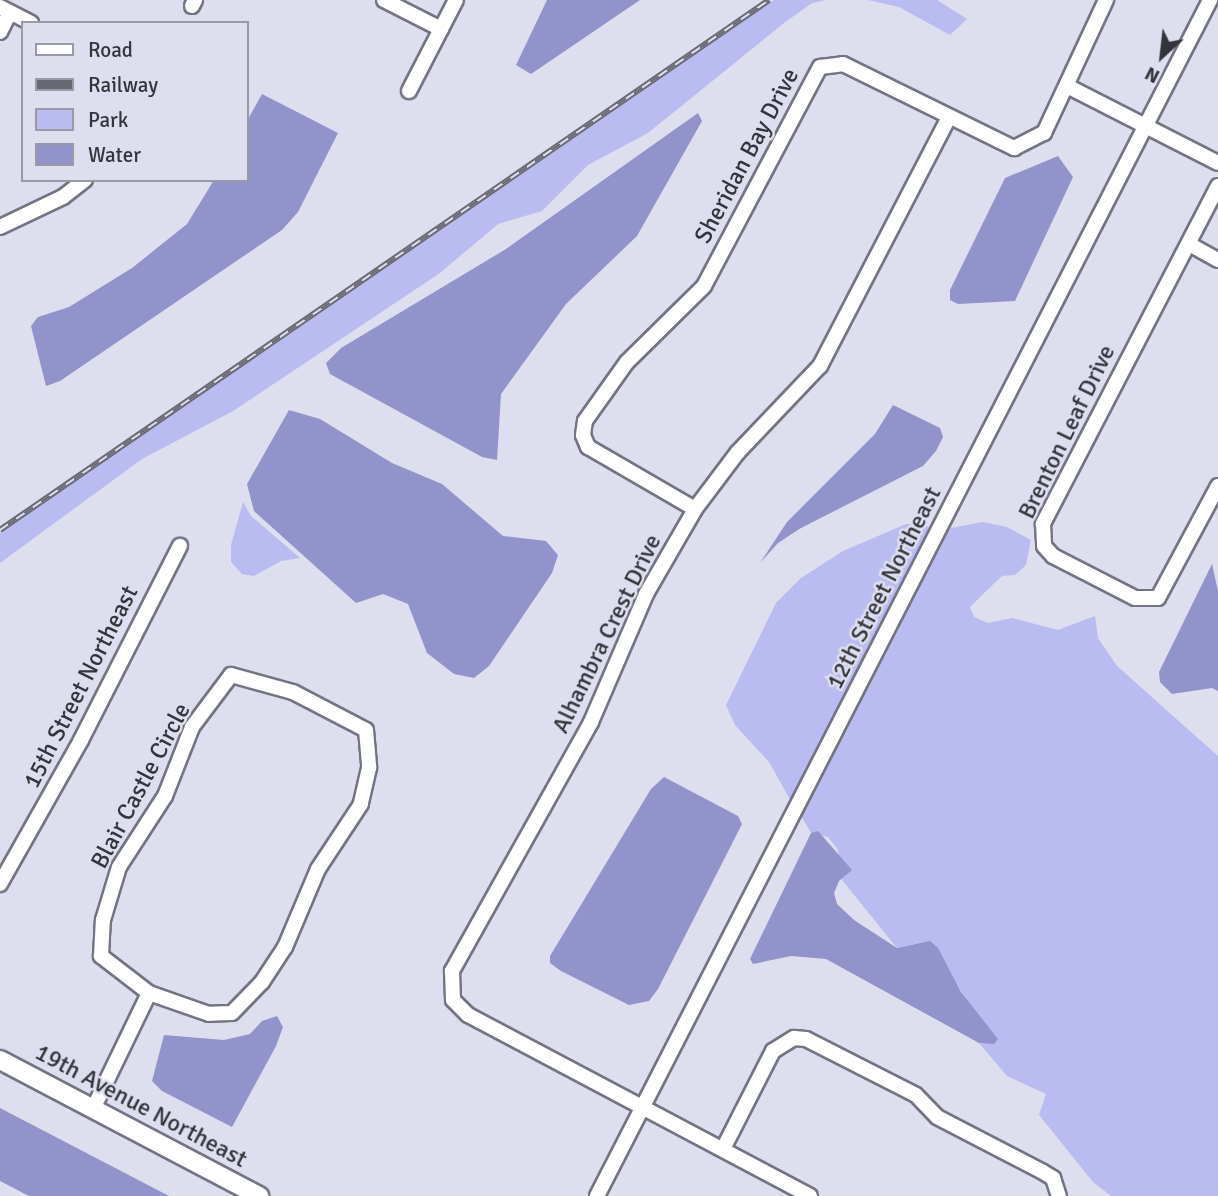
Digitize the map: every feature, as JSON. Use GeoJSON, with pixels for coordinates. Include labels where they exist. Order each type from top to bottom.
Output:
{"type":"FeatureCollection","features":[{"type":"Feature","properties":{"kind":"street"},"geometry":{"type":"LineString","coordinates":[[384,0],[441,29]]}},
{"type":"Feature","properties":{"kind":"street"},"geometry":{"type":"LineString","coordinates":[[409,91],[456,0]]}},
{"type":"Feature","properties":{"kind":"street","name":"Sheridan Bay Drive"},"geometry":{"type":"LineString","coordinates":[[695,509],[588,447],[583,435],[585,421],[599,399],[649,337],[704,286],[820,67],[843,64],[948,119],[1014,148],[1044,133],[1106,0]]}},
{"type":"Feature","properties":{"kind":"street","name":"12th Street Northeast"},"geometry":{"type":"LineString","coordinates":[[597,1196],[1210,0]]}},
{"type":"Feature","properties":{"kind":"street"},"geometry":{"type":"LineString","coordinates":[[0,32],[5,9],[28,21]]}},
{"type":"Feature","properties":{"kind":"street"},"geometry":{"type":"LineString","coordinates":[[1067,86],[1218,163]]}},
{"type":"Feature","properties":{"kind":"street","name":"Alhambra Crest Drive"},"geometry":{"type":"LineString","coordinates":[[643,1107],[468,1015],[453,1000],[450,986],[452,971],[484,908],[585,734],[646,594],[695,509],[738,452],[820,366],[948,119]]}},
{"type":"Feature","properties":{"kind":"street"},"geometry":{"type":"LineString","coordinates":[[0,227],[30,215],[82,182]]}},
{"type":"Feature","properties":{"kind":"street","name":"Brenton Leaf Drive"},"geometry":{"type":"LineString","coordinates":[[1218,186],[1043,524],[1044,546],[1053,556],[1135,598],[1158,598],[1218,486]]}},
{"type":"Feature","properties":{"kind":"street"},"geometry":{"type":"LineString","coordinates":[[1189,244],[1218,260]]}},
{"type":"Feature","properties":{"kind":"street","name":"15th Street Northeast"},"geometry":{"type":"LineString","coordinates":[[0,884],[81,740],[180,546]]}},
{"type":"Feature","properties":{"kind":"street","name":"Blair Castle Circle"},"geometry":{"type":"LineString","coordinates":[[231,676],[293,692],[366,730],[369,768],[361,804],[318,869],[285,947],[247,1001],[232,1013],[209,1014],[149,993],[101,956],[103,920],[119,867],[165,796],[192,727],[231,676]]}},
{"type":"Feature","properties":{"kind":"street"},"geometry":{"type":"LineString","coordinates":[[93,1109],[149,993]]}},
{"type":"Feature","properties":{"kind":"street"},"geometry":{"type":"LineString","coordinates":[[723,1149],[773,1051],[794,1038],[806,1039],[916,1095],[937,1117],[1053,1178],[1059,1196]]}},
{"type":"Feature","properties":{"kind":"street","name":"19th Avenue Northeast"},"geometry":{"type":"LineString","coordinates":[[0,1060],[259,1196]]}},
{"type":"Feature","properties":{"kind":"street"},"geometry":{"type":"LineString","coordinates":[[643,1107],[810,1196]]}},
{"type":"Feature","properties":{"kind":"green space"},"geometry":{"type":"Polygon","coordinates":[[[774,0],[826,0],[812,3],[784,23],[648,133],[588,165],[542,211],[498,224],[440,273],[233,411],[142,459],[0,563],[0,533],[774,0]]]}},
{"type":"Feature","properties":{"kind":"green space"},"geometry":{"type":"Polygon","coordinates":[[[868,0],[937,0],[967,19],[950,35],[899,7],[868,0]]]}},
{"type":"Feature","properties":{"kind":"green space"},"geometry":{"type":"Polygon","coordinates":[[[243,502],[251,516],[300,558],[281,561],[254,576],[242,574],[231,562],[231,545],[243,502]]]}},
{"type":"Feature","properties":{"kind":"green space"},"geometry":{"type":"Polygon","coordinates":[[[982,522],[1007,527],[1031,540],[1026,565],[1015,575],[1002,576],[970,607],[974,617],[988,623],[1012,618],[1058,630],[1095,616],[1098,638],[1117,666],[1218,756],[1218,1196],[1111,1196],[1093,1182],[1039,1115],[1046,1094],[1007,1076],[979,1043],[985,1044],[976,1014],[952,977],[915,944],[897,948],[842,880],[838,850],[828,837],[811,833],[800,814],[946,529],[982,522]]]}},
{"type":"Feature","properties":{"kind":"green space"},"geometry":{"type":"Polygon","coordinates":[[[906,524],[934,527],[792,803],[769,762],[735,725],[726,705],[776,603],[801,578],[843,551],[906,524]]]}},
{"type":"Feature","properties":{"kind":"water"},"geometry":{"type":"Polygon","coordinates":[[[547,0],[640,0],[531,74],[516,65],[547,0]]]}},
{"type":"Feature","properties":{"kind":"water"},"geometry":{"type":"Polygon","coordinates":[[[262,94],[338,133],[298,212],[282,230],[60,381],[46,386],[31,326],[38,317],[69,307],[132,268],[187,224],[213,182],[248,182],[248,119],[262,94]]]}},
{"type":"Feature","properties":{"kind":"water"},"geometry":{"type":"Polygon","coordinates":[[[698,113],[702,121],[637,236],[566,304],[501,394],[497,460],[482,457],[330,374],[326,363],[341,348],[506,249],[698,113]]]}},
{"type":"Feature","properties":{"kind":"water"},"geometry":{"type":"Polygon","coordinates":[[[1058,156],[1073,177],[1015,301],[958,304],[950,300],[950,290],[1005,178],[1058,156]]]}},
{"type":"Feature","properties":{"kind":"water"},"geometry":{"type":"Polygon","coordinates":[[[893,405],[940,428],[943,437],[936,451],[923,466],[801,528],[778,543],[760,563],[787,522],[875,434],[893,405]]]}},
{"type":"Feature","properties":{"kind":"water"},"geometry":{"type":"Polygon","coordinates":[[[289,410],[320,419],[392,463],[442,484],[503,536],[546,541],[558,555],[552,573],[489,666],[474,678],[454,674],[427,653],[408,604],[383,594],[356,603],[254,511],[247,484],[289,410]]]}},
{"type":"Feature","properties":{"kind":"water"},"geometry":{"type":"Polygon","coordinates":[[[1212,564],[1218,591],[1218,691],[1212,688],[1172,694],[1160,682],[1159,672],[1212,564]]]}},
{"type":"Feature","properties":{"kind":"water"},"geometry":{"type":"Polygon","coordinates":[[[664,777],[738,816],[742,824],[658,989],[649,1001],[629,1005],[561,971],[550,963],[550,956],[651,789],[664,777]]]}},
{"type":"Feature","properties":{"kind":"water"},"geometry":{"type":"Polygon","coordinates":[[[818,831],[852,870],[839,881],[834,893],[837,904],[854,920],[897,948],[930,941],[938,948],[961,992],[998,1039],[994,1044],[979,1043],[826,959],[791,956],[753,964],[750,959],[811,833],[818,831]]]}},
{"type":"Feature","properties":{"kind":"water"},"geometry":{"type":"Polygon","coordinates":[[[277,1016],[283,1027],[276,1046],[232,1127],[162,1091],[152,1081],[164,1035],[224,1040],[250,1034],[262,1021],[277,1016]]]}},
{"type":"Feature","properties":{"kind":"water"},"geometry":{"type":"Polygon","coordinates":[[[0,1108],[169,1196],[29,1196],[0,1181],[0,1108]]]}},
{"type":"Feature","properties":{"kind":"railway"},"geometry":{"type":"LineString","coordinates":[[0,530],[769,0]]}}]}
